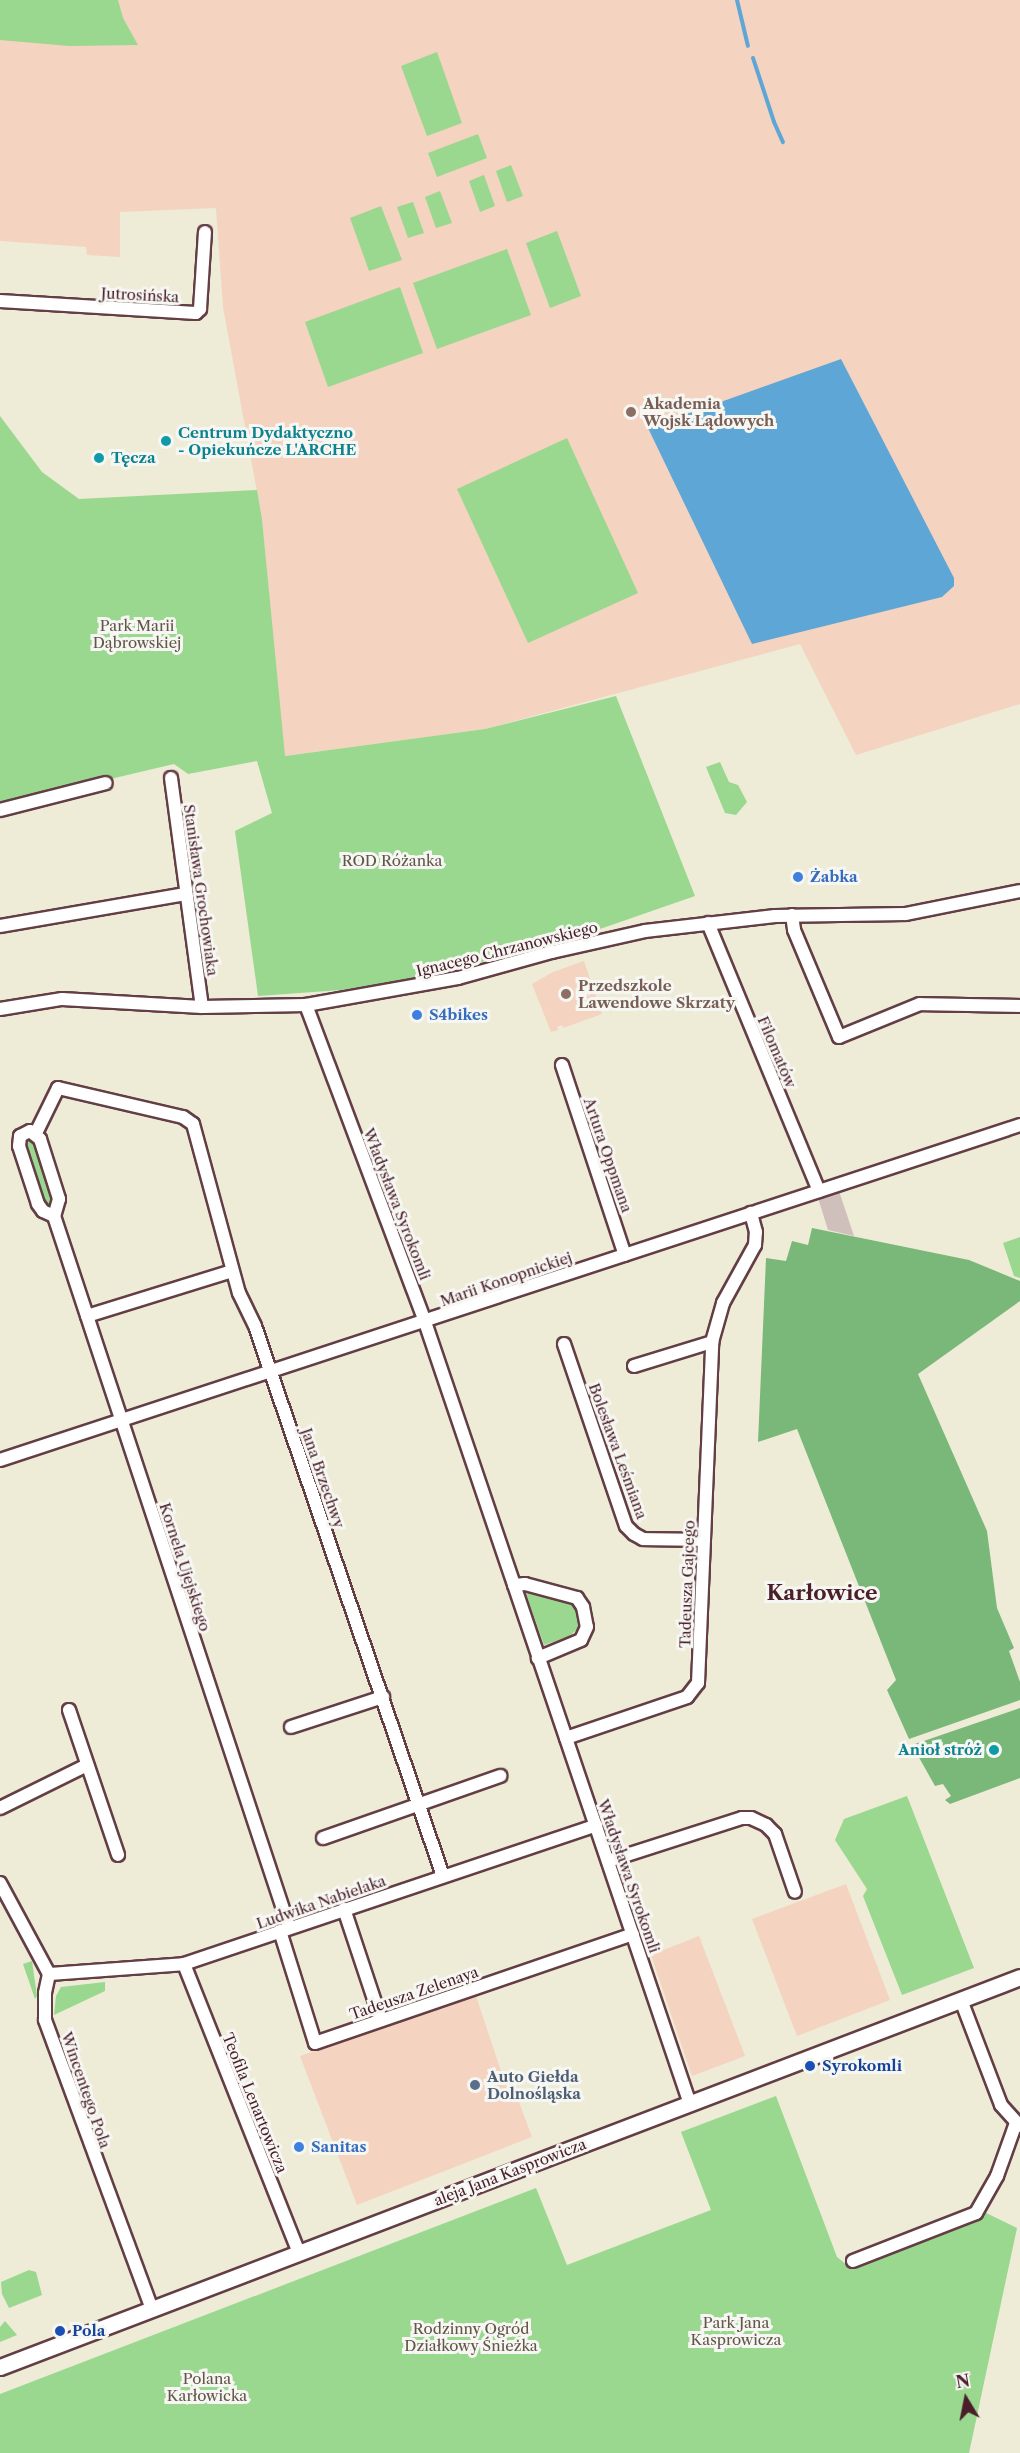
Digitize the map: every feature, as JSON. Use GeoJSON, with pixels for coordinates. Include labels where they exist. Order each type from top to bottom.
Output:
{"type":"FeatureCollection","features":[{"type":"Feature","properties":{"kind":"street","name":"Jutrosińska"},"geometry":{"type":"LineString","coordinates":[[0,301],[196,313],[200,309],[205,232]]}},
{"type":"Feature","properties":{"kind":"street","name":"Stanisława Grochowiaka"},"geometry":{"type":"LineString","coordinates":[[171,778],[202,1007]]}},
{"type":"Feature","properties":{"kind":"street"},"geometry":{"type":"LineString","coordinates":[[0,810],[106,783]]}},
{"type":"Feature","properties":{"kind":"street","name":"Ignacego Chrzanowskiego"},"geometry":{"type":"LineString","coordinates":[[0,1009],[62,999],[202,1007],[306,1005],[458,978],[552,952],[645,931],[792,915],[906,914],[1020,891]]}},
{"type":"Feature","properties":{"kind":"street"},"geometry":{"type":"LineString","coordinates":[[0,926],[185,894]]}},
{"type":"Feature","properties":{"kind":"street"},"geometry":{"type":"LineString","coordinates":[[792,915],[794,930],[839,1037],[920,1004],[1020,1006]]}},
{"type":"Feature","properties":{"kind":"street","name":"Filomatów"},"geometry":{"type":"LineString","coordinates":[[708,923],[819,1191]]}},
{"type":"Feature","properties":{"kind":"street","name":"Władysława Syrokomli"},"geometry":{"type":"LineString","coordinates":[[306,1005],[425,1322],[690,2103]]}},
{"type":"Feature","properties":{"kind":"street","name":"Artura Oppmana"},"geometry":{"type":"LineString","coordinates":[[562,1065],[625,1255]]}},
{"type":"Feature","properties":{"kind":"street","name":"Jana Brzechwy"},"geometry":{"type":"LineString","coordinates":[[36,1133],[58,1088],[189,1120],[195,1131],[232,1271],[271,1372],[443,1876]]}},
{"type":"Feature","properties":{"kind":"street","name":"Marii Konopnickiej"},"geometry":{"type":"LineString","coordinates":[[0,1460],[1020,1125]]}},
{"type":"Feature","properties":{"kind":"street","name":"Kornela Ujejskiego"},"geometry":{"type":"LineString","coordinates":[[54,1216],[38,1204],[19,1146],[20,1136],[30,1131],[36,1133],[40,1139],[59,1199],[54,1216],[284,1929]]}},
{"type":"Feature","properties":{"kind":"street","name":"Tadeusza Gajcego"},"geometry":{"type":"LineString","coordinates":[[566,1738],[687,1697],[698,1683],[711,1342],[723,1304],[755,1245],[756,1233],[751,1214]]}},
{"type":"Feature","properties":{"kind":"street"},"geometry":{"type":"LineString","coordinates":[[87,1316],[232,1271]]}},
{"type":"Feature","properties":{"kind":"street"},"geometry":{"type":"LineString","coordinates":[[634,1366],[711,1342]]}},
{"type":"Feature","properties":{"kind":"street","name":"Bolesława Leśmiana"},"geometry":{"type":"LineString","coordinates":[[564,1344],[626,1526],[643,1539],[704,1540]]}},
{"type":"Feature","properties":{"kind":"street"},"geometry":{"type":"LineString","coordinates":[[514,1586],[525,1584],[577,1598],[583,1607],[587,1627],[581,1640],[538,1658]]}},
{"type":"Feature","properties":{"kind":"street"},"geometry":{"type":"LineString","coordinates":[[291,1727],[383,1697]]}},
{"type":"Feature","properties":{"kind":"street"},"geometry":{"type":"LineString","coordinates":[[69,1710],[118,1855]]}},
{"type":"Feature","properties":{"kind":"street"},"geometry":{"type":"LineString","coordinates":[[0,1808],[87,1765]]}},
{"type":"Feature","properties":{"kind":"street"},"geometry":{"type":"LineString","coordinates":[[323,1838],[500,1776]]}},
{"type":"Feature","properties":{"kind":"street"},"geometry":{"type":"LineString","coordinates":[[608,1861],[742,1818],[751,1818],[766,1825],[775,1834],[795,1892]]}},
{"type":"Feature","properties":{"kind":"street","name":"Ludwika Nabielaka"},"geometry":{"type":"LineString","coordinates":[[49,1974],[184,1964],[596,1825]]}},
{"type":"Feature","properties":{"kind":"street"},"geometry":{"type":"LineString","coordinates":[[0,1883],[49,1974]]}},
{"type":"Feature","properties":{"kind":"street"},"geometry":{"type":"LineString","coordinates":[[344,1909],[381,2020]]}},
{"type":"Feature","properties":{"kind":"street","name":"Tadeusza Zelenaya"},"geometry":{"type":"LineString","coordinates":[[284,1929],[315,2043],[633,1934]]}},
{"type":"Feature","properties":{"kind":"street","name":"Teofila Lenartowicza"},"geometry":{"type":"LineString","coordinates":[[184,1964],[299,2253]]}},
{"type":"Feature","properties":{"kind":"street","name":"Wincentego Pola"},"geometry":{"type":"LineString","coordinates":[[49,1974],[45,1993],[45,2020],[93,2156],[152,2310]]}},
{"type":"Feature","properties":{"kind":"street","name":"aleja Jana Kasprowicza"},"geometry":{"type":"LineString","coordinates":[[0,2367],[1020,1977]]}},
{"type":"Feature","properties":{"kind":"street"},"geometry":{"type":"LineString","coordinates":[[853,2262],[976,2213],[997,2176],[1018,2125],[1001,2105],[961,2000]]}},
{"type":"Feature","properties":{"kind":"shaded area","name":"Akademia Wojsk Lądowych"},"geometry":{"type":"Polygon","coordinates":[[[0,0],[1020,0],[1020,704],[856,755],[800,644],[485,729],[284,756],[262,519],[223,307],[216,208],[120,212],[120,257],[87,255],[86,247],[0,241],[0,0]]]}},
{"type":"Feature","properties":{"kind":"shaded area","name":"Przedszkole Lawendowe Skrzaty"},"geometry":{"type":"Polygon","coordinates":[[[584,961],[602,1014],[563,1028],[562,1025],[557,1027],[558,1030],[551,1032],[532,984],[553,972],[584,961]]]}},
{"type":"Feature","properties":{"kind":"shaded area"},"geometry":{"type":"Polygon","coordinates":[[[839,1191],[854,1236],[828,1230],[818,1198],[839,1191]]]}},
{"type":"Feature","properties":{"kind":"shaded area"},"geometry":{"type":"Polygon","coordinates":[[[846,1884],[890,2000],[797,2036],[752,1919],[846,1884]]]}},
{"type":"Feature","properties":{"kind":"shaded area"},"geometry":{"type":"Polygon","coordinates":[[[699,1936],[745,2056],[692,2076],[651,1955],[699,1936]]]}},
{"type":"Feature","properties":{"kind":"shaded area"},"geometry":{"type":"Polygon","coordinates":[[[476,1996],[504,2080],[510,2078],[532,2137],[357,2205],[300,2056],[476,1996]]]}},
{"type":"Feature","properties":{"kind":"green space"},"geometry":{"type":"Polygon","coordinates":[[[0,0],[118,0],[123,18],[138,45],[69,46],[0,40],[0,0]]]}},
{"type":"Feature","properties":{"kind":"green space"},"geometry":{"type":"Polygon","coordinates":[[[437,52],[462,123],[427,136],[401,66],[437,52]]]}},
{"type":"Feature","properties":{"kind":"green space"},"geometry":{"type":"Polygon","coordinates":[[[478,134],[487,158],[437,177],[428,153],[478,134]]]}},
{"type":"Feature","properties":{"kind":"green space"},"geometry":{"type":"Polygon","coordinates":[[[511,165],[523,196],[507,202],[496,171],[511,165]]]}},
{"type":"Feature","properties":{"kind":"green space"},"geometry":{"type":"Polygon","coordinates":[[[484,175],[495,206],[480,212],[469,181],[484,175]]]}},
{"type":"Feature","properties":{"kind":"green space"},"geometry":{"type":"Polygon","coordinates":[[[440,191],[452,223],[436,228],[425,197],[440,191]]]}},
{"type":"Feature","properties":{"kind":"green space"},"geometry":{"type":"Polygon","coordinates":[[[413,202],[424,233],[408,238],[397,207],[413,202]]]}},
{"type":"Feature","properties":{"kind":"green space"},"geometry":{"type":"Polygon","coordinates":[[[381,206],[402,260],[369,271],[350,218],[381,206]]]}},
{"type":"Feature","properties":{"kind":"green space"},"geometry":{"type":"Polygon","coordinates":[[[557,231],[581,296],[550,308],[526,243],[557,231]]]}},
{"type":"Feature","properties":{"kind":"green space"},"geometry":{"type":"Polygon","coordinates":[[[507,249],[531,315],[437,349],[413,283],[507,249]]]}},
{"type":"Feature","properties":{"kind":"green space"},"geometry":{"type":"Polygon","coordinates":[[[400,287],[423,353],[328,387],[305,322],[400,287]]]}},
{"type":"Feature","properties":{"kind":"green space"},"geometry":{"type":"Polygon","coordinates":[[[0,416],[42,472],[79,499],[257,490],[262,519],[285,756],[485,729],[616,696],[695,896],[577,937],[423,977],[341,990],[258,996],[235,831],[272,813],[257,761],[188,774],[174,764],[0,805],[0,416]]]}},
{"type":"Feature","properties":{"kind":"green space"},"geometry":{"type":"Polygon","coordinates":[[[567,438],[638,593],[528,643],[457,489],[567,438]]]}},
{"type":"Feature","properties":{"kind":"green space"},"geometry":{"type":"Polygon","coordinates":[[[720,762],[729,782],[738,785],[747,802],[736,815],[725,813],[706,767],[720,762]]]}},
{"type":"Feature","properties":{"kind":"green space"},"geometry":{"type":"Polygon","coordinates":[[[25,1138],[34,1138],[55,1196],[52,1207],[44,1208],[22,1146],[25,1138]]]}},
{"type":"Feature","properties":{"kind":"green space"},"geometry":{"type":"Polygon","coordinates":[[[812,1228],[969,1260],[1020,1281],[1020,1301],[918,1374],[987,1531],[997,1608],[1014,1648],[1009,1651],[1020,1682],[1020,1700],[909,1739],[887,1690],[896,1680],[797,1429],[758,1442],[766,1258],[786,1261],[792,1241],[808,1245],[812,1228]]]}},
{"type":"Feature","properties":{"kind":"green space"},"geometry":{"type":"Polygon","coordinates":[[[1020,1237],[1020,1278],[1014,1276],[1003,1243],[1020,1237]]]}},
{"type":"Feature","properties":{"kind":"green space"},"geometry":{"type":"Polygon","coordinates":[[[531,1590],[572,1603],[577,1609],[580,1626],[570,1636],[544,1645],[526,1594],[531,1590]]]}},
{"type":"Feature","properties":{"kind":"green space"},"geometry":{"type":"Polygon","coordinates":[[[1020,1708],[1020,1778],[950,1804],[945,1800],[951,1796],[943,1784],[935,1786],[912,1745],[1020,1708]]]}},
{"type":"Feature","properties":{"kind":"green space"},"geometry":{"type":"Polygon","coordinates":[[[907,1796],[974,1968],[902,1995],[863,1896],[867,1889],[835,1840],[844,1819],[907,1796]]]}},
{"type":"Feature","properties":{"kind":"green space"},"geometry":{"type":"Polygon","coordinates":[[[32,1961],[37,1996],[35,1999],[23,1964],[32,1961]]]}},
{"type":"Feature","properties":{"kind":"green space"},"geometry":{"type":"Polygon","coordinates":[[[105,1982],[105,1991],[54,2015],[56,1996],[61,1987],[105,1982]]]}},
{"type":"Feature","properties":{"kind":"green space"},"geometry":{"type":"Polygon","coordinates":[[[776,2096],[837,2257],[852,2269],[966,2222],[982,2211],[1017,2228],[969,2453],[0,2453],[0,2394],[536,2188],[567,2265],[711,2210],[681,2132],[776,2096]]]}},
{"type":"Feature","properties":{"kind":"green space"},"geometry":{"type":"Polygon","coordinates":[[[29,2270],[36,2272],[42,2295],[9,2308],[2,2294],[1,2282],[29,2270]]]}},
{"type":"Feature","properties":{"kind":"green space"},"geometry":{"type":"Polygon","coordinates":[[[5,2321],[17,2335],[0,2342],[0,2327],[5,2321]]]}},
{"type":"Feature","properties":{"kind":"water"},"geometry":{"type":"Polygon","coordinates":[[[841,359],[954,578],[954,586],[942,597],[752,644],[648,428],[841,359]]]}},
{"type":"Feature","properties":{"kind":"waterway"},"geometry":{"type":"LineString","coordinates":[[737,0],[748,46]]}},
{"type":"Feature","properties":{"kind":"waterway"},"geometry":{"type":"LineString","coordinates":[[753,58],[783,142]]}},
{"type":"Feature","properties":{"kind":"place","name":"Akademia Wojsk Lądowych"},"geometry":{"type":"Point","coordinates":[631,412]}},
{"type":"Feature","properties":{"kind":"place","name":"Centrum Dydaktyczno - Opiekuńcze L'ARCHE"},"geometry":{"type":"Point","coordinates":[166,441]}},
{"type":"Feature","properties":{"kind":"place","name":"Tęcza"},"geometry":{"type":"Point","coordinates":[99,458]}},
{"type":"Feature","properties":{"kind":"place","name":"Żabka"},"geometry":{"type":"Point","coordinates":[798,877]}},
{"type":"Feature","properties":{"kind":"place","name":"Przedszkole Lawendowe Skrzaty"},"geometry":{"type":"Point","coordinates":[566,994]}},
{"type":"Feature","properties":{"kind":"place","name":"S4bikes"},"geometry":{"type":"Point","coordinates":[417,1015]}},
{"type":"Feature","properties":{"kind":"place","name":"Anioł stróż"},"geometry":{"type":"Point","coordinates":[994,1750]}},
{"type":"Feature","properties":{"kind":"place","name":"Syrokomli"},"geometry":{"type":"Point","coordinates":[810,2066]}},
{"type":"Feature","properties":{"kind":"place","name":"Auto Giełda Dolnośląska"},"geometry":{"type":"Point","coordinates":[475,2085]}},
{"type":"Feature","properties":{"kind":"place","name":"Sanitas"},"geometry":{"type":"Point","coordinates":[299,2147]}},
{"type":"Feature","properties":{"kind":"place","name":"Pola"},"geometry":{"type":"Point","coordinates":[60,2331]}},
{"type":"Feature","properties":{"kind":"district","name":"Karłowice"},"geometry":{"type":"Point","coordinates":[822,1593]}},
{"type":"Feature","properties":{"kind":"park label","name":"Park Marii Dąbrowskiej"},"geometry":{"type":"Point","coordinates":[137,634]}},
{"type":"Feature","properties":{"kind":"park label","name":"ROD Różanka"},"geometry":{"type":"Point","coordinates":[392,861]}},
{"type":"Feature","properties":{"kind":"park label","name":"Park Jana Kasprowicza"},"geometry":{"type":"Point","coordinates":[736,2330]}},
{"type":"Feature","properties":{"kind":"park label","name":"Rodzinny Ogród Działkowy Śnieżka"},"geometry":{"type":"Point","coordinates":[471,2336]}},
{"type":"Feature","properties":{"kind":"park label","name":"Polana Karłowicka"},"geometry":{"type":"Point","coordinates":[207,2386]}}]}
